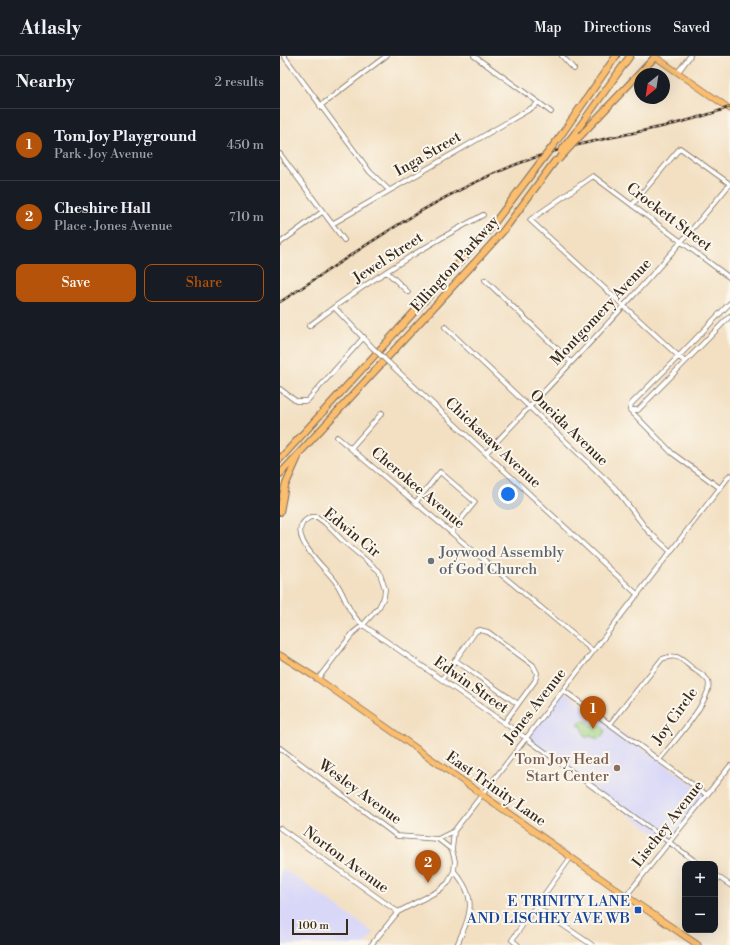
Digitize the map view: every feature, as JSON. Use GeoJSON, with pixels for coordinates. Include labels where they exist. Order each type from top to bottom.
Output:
{"type":"FeatureCollection","features":[{"type":"Feature","properties":{"kind":"highway","name":"Ellington Parkway"},"geometry":{"type":"LineString","coordinates":[[280,459],[479,241],[513,201],[616,56]]}},
{"type":"Feature","properties":{"kind":"highway"},"geometry":{"type":"LineString","coordinates":[[556,160],[630,56]]}},
{"type":"Feature","properties":{"kind":"highway"},"geometry":{"type":"LineString","coordinates":[[556,160],[655,56]]}},
{"type":"Feature","properties":{"kind":"highway","name":"Ellington Parkway"},"geometry":{"type":"LineString","coordinates":[[280,474],[504,230],[556,160]]}},
{"type":"Feature","properties":{"kind":"highway"},"geometry":{"type":"LineString","coordinates":[[280,512],[284,486],[302,449]]}},
{"type":"Feature","properties":{"kind":"main road"},"geometry":{"type":"LineString","coordinates":[[655,56],[730,109]]}},
{"type":"Feature","properties":{"kind":"main road","name":"East Trinity Lane"},"geometry":{"type":"LineString","coordinates":[[280,654],[698,945]]}},
{"type":"Feature","properties":{"kind":"street"},"geometry":{"type":"LineString","coordinates":[[284,56],[370,172],[389,190]]}},
{"type":"Feature","properties":{"kind":"street"},"geometry":{"type":"LineString","coordinates":[[320,106],[386,56]]}},
{"type":"Feature","properties":{"kind":"street"},"geometry":{"type":"LineString","coordinates":[[474,56],[536,104],[551,112]]}},
{"type":"Feature","properties":{"kind":"street"},"geometry":{"type":"LineString","coordinates":[[562,56],[574,69]]}},
{"type":"Feature","properties":{"kind":"street"},"geometry":{"type":"LineString","coordinates":[[678,72],[690,56]]}},
{"type":"Feature","properties":{"kind":"street","name":"Inga Street"},"geometry":{"type":"LineString","coordinates":[[332,224],[536,104]]}},
{"type":"Feature","properties":{"kind":"street"},"geometry":{"type":"LineString","coordinates":[[632,205],[680,148],[730,184]]}},
{"type":"Feature","properties":{"kind":"street"},"geometry":{"type":"LineString","coordinates":[[280,154],[344,240]]}},
{"type":"Feature","properties":{"kind":"street","name":"Crockett Street"},"geometry":{"type":"LineString","coordinates":[[625,306],[530,220],[593,176],[730,278]]}},
{"type":"Feature","properties":{"kind":"street","name":"Montgomery Avenue"},"geometry":{"type":"LineString","coordinates":[[486,453],[625,306],[682,242],[730,184]]}},
{"type":"Feature","properties":{"kind":"street"},"geometry":{"type":"LineString","coordinates":[[280,243],[322,212]]}},
{"type":"Feature","properties":{"kind":"street","name":"Jewel Street"},"geometry":{"type":"LineString","coordinates":[[309,326],[334,307],[387,272],[442,237],[483,215]]}},
{"type":"Feature","properties":{"kind":"street"},"geometry":{"type":"LineString","coordinates":[[387,272],[408,292]]}},
{"type":"Feature","properties":{"kind":"street"},"geometry":{"type":"LineString","coordinates":[[485,280],[571,362]]}},
{"type":"Feature","properties":{"kind":"street"},"geometry":{"type":"LineString","coordinates":[[630,410],[631,404],[680,356],[730,303]]}},
{"type":"Feature","properties":{"kind":"street"},"geometry":{"type":"LineString","coordinates":[[625,306],[685,362]]}},
{"type":"Feature","properties":{"kind":"street","name":"Chickasaw Avenue"},"geometry":{"type":"LineString","coordinates":[[334,307],[389,363],[638,595]]}},
{"type":"Feature","properties":{"kind":"street"},"geometry":{"type":"LineString","coordinates":[[630,410],[638,410],[730,316]]}},
{"type":"Feature","properties":{"kind":"street","name":"Oneida Avenue"},"geometry":{"type":"LineString","coordinates":[[445,327],[615,488],[648,531],[671,552]]}},
{"type":"Feature","properties":{"kind":"street"},"geometry":{"type":"LineString","coordinates":[[280,389],[296,402],[307,401],[364,337]]}},
{"type":"Feature","properties":{"kind":"street"},"geometry":{"type":"LineString","coordinates":[[630,410],[672,453],[720,488]]}},
{"type":"Feature","properties":{"kind":"street"},"geometry":{"type":"LineString","coordinates":[[351,448],[382,413]]}},
{"type":"Feature","properties":{"kind":"street","name":"Cherokee Avenue"},"geometry":{"type":"LineString","coordinates":[[337,437],[593,651]]}},
{"type":"Feature","properties":{"kind":"street"},"geometry":{"type":"LineString","coordinates":[[416,502],[440,472],[464,492],[475,502],[451,532]]}},
{"type":"Feature","properties":{"kind":"street","name":"Jones Avenue"},"geometry":{"type":"LineString","coordinates":[[454,831],[730,475]]}},
{"type":"Feature","properties":{"kind":"street","name":"Edwin Cir"},"geometry":{"type":"LineString","coordinates":[[311,517],[317,518],[325,523],[352,549],[379,571],[385,589],[384,597],[379,607],[363,625],[349,611],[335,580],[308,554],[300,542],[299,528],[305,519],[311,517]]}},
{"type":"Feature","properties":{"kind":"street"},"geometry":{"type":"LineString","coordinates":[[318,679],[354,633],[363,625]]}},
{"type":"Feature","properties":{"kind":"street","name":"Edwin Street"},"geometry":{"type":"LineString","coordinates":[[363,625],[504,723],[668,843],[695,861]]}},
{"type":"Feature","properties":{"kind":"street"},"geometry":{"type":"LineString","coordinates":[[442,679],[476,631],[480,630],[488,632],[536,669],[536,677],[504,723]]}},
{"type":"Feature","properties":{"kind":"street","name":"Joy Circle"},"geometry":{"type":"LineString","coordinates":[[610,724],[662,659],[671,656],[678,657],[707,679],[709,689],[702,705],[658,760]]}},
{"type":"Feature","properties":{"kind":"street"},"geometry":{"type":"LineString","coordinates":[[455,660],[518,704]]}},
{"type":"Feature","properties":{"kind":"street"},"geometry":{"type":"LineString","coordinates":[[563,690],[706,794]]}},
{"type":"Feature","properties":{"kind":"street","name":"Wesley Avenue"},"geometry":{"type":"LineString","coordinates":[[280,748],[397,836],[438,839]]}},
{"type":"Feature","properties":{"kind":"street","name":"Lischey Avenue"},"geometry":{"type":"LineString","coordinates":[[626,896],[706,794],[730,766]]}},
{"type":"Feature","properties":{"kind":"street","name":"Norton Avenue"},"geometry":{"type":"LineString","coordinates":[[280,828],[398,912]]}},
{"type":"Feature","properties":{"kind":"street"},"geometry":{"type":"LineString","coordinates":[[452,850],[438,839],[454,831]]}},
{"type":"Feature","properties":{"kind":"street"},"geometry":{"type":"LineString","coordinates":[[370,945],[398,912],[438,891],[448,883],[454,871],[455,861],[452,850],[454,831]]}},
{"type":"Feature","properties":{"kind":"street"},"geometry":{"type":"LineString","coordinates":[[518,945],[512,940],[571,857]]}},
{"type":"Feature","properties":{"kind":"street"},"geometry":{"type":"LineString","coordinates":[[454,871],[464,882],[471,902],[467,923],[457,945]]}},
{"type":"Feature","properties":{"kind":"street"},"geometry":{"type":"LineString","coordinates":[[718,877],[730,885]]}},
{"type":"Feature","properties":{"kind":"street"},"geometry":{"type":"LineString","coordinates":[[536,906],[592,945]]}},
{"type":"Feature","properties":{"kind":"shaded area","name":"Tom Joy Head Start Center"},"geometry":{"type":"Polygon","coordinates":[[[563,690],[707,795],[668,843],[525,739],[563,690]]]}},
{"type":"Feature","properties":{"kind":"shaded area"},"geometry":{"type":"Polygon","coordinates":[[[283,868],[374,933],[365,945],[280,945],[280,872],[283,868]]]}},
{"type":"Feature","properties":{"kind":"green space"},"geometry":{"type":"Polygon","coordinates":[[[583,719],[593,726],[602,726],[605,730],[603,736],[597,739],[591,735],[589,737],[585,737],[582,727],[578,725],[583,719]]]}},
{"type":"Feature","properties":{"kind":"railway"},"geometry":{"type":"LineString","coordinates":[[280,302],[431,205],[495,173],[553,152],[680,122],[730,107]]}},
{"type":"Feature","properties":{"kind":"place","name":"Joywood Assembly of God Church"},"geometry":{"type":"Point","coordinates":[431,561]}},
{"type":"Feature","properties":{"kind":"place","name":"Tom Joy Playground"},"geometry":{"type":"Point","coordinates":[593,729]}},
{"type":"Feature","properties":{"kind":"place","name":"Tom Joy Head Start Center"},"geometry":{"type":"Point","coordinates":[617,768]}},
{"type":"Feature","properties":{"kind":"place","name":"Cheshire Hall"},"geometry":{"type":"Point","coordinates":[428,883]}},
{"type":"Feature","properties":{"kind":"place","name":"E TRINITY LANE AND LISCHEY AVE WB"},"geometry":{"type":"Point","coordinates":[638,910]}}]}
